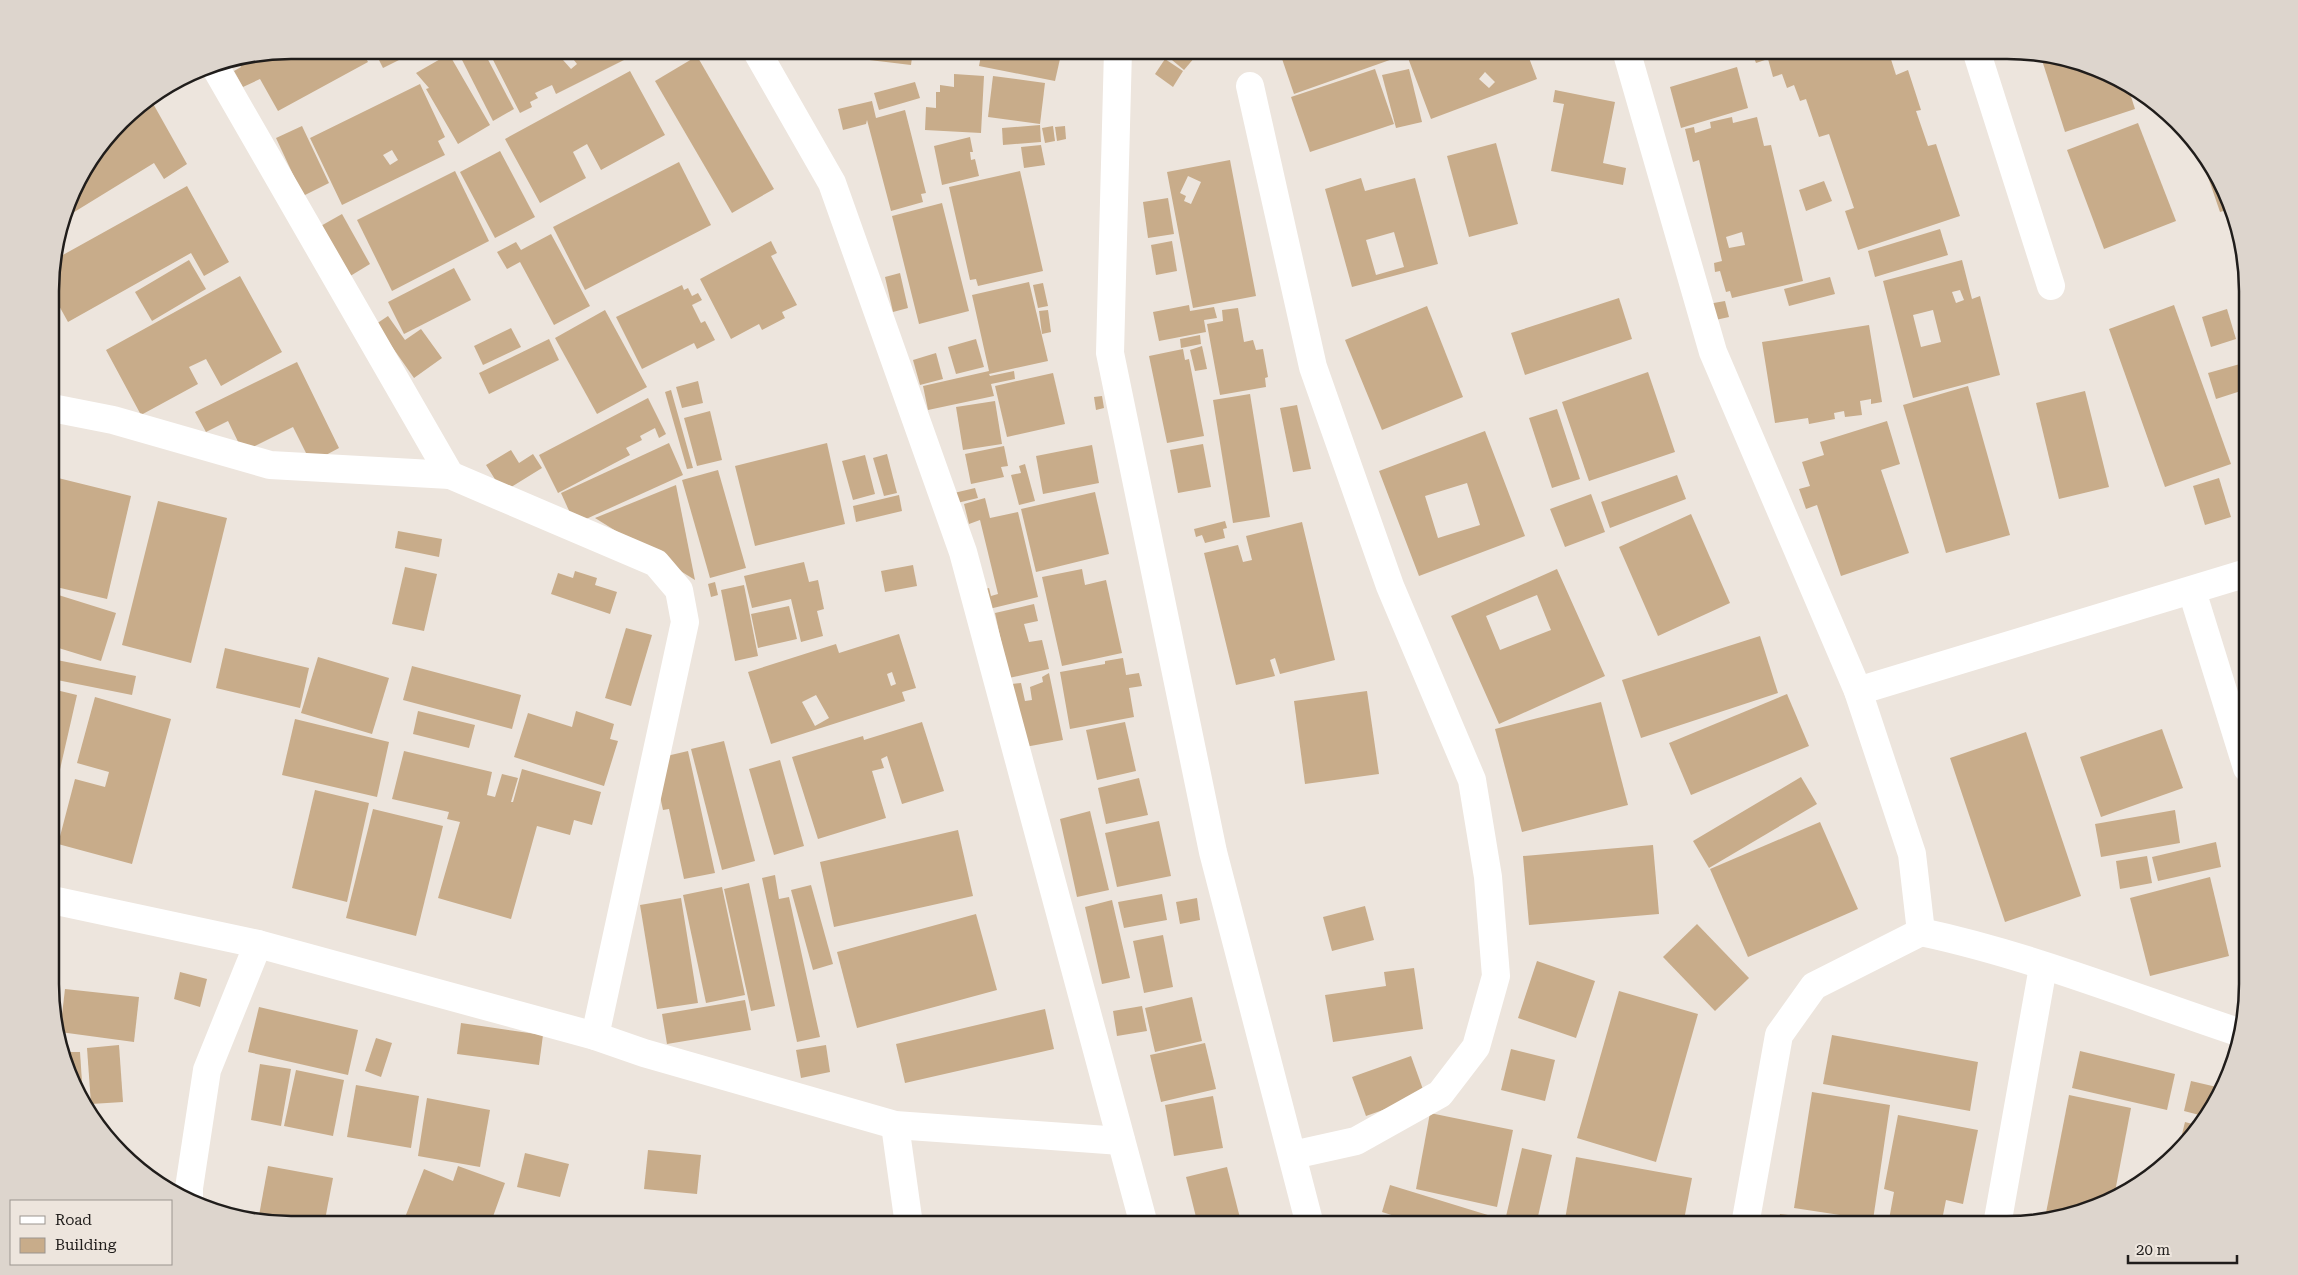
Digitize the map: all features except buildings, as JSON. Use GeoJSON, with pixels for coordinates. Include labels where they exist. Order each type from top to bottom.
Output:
{"type":"FeatureCollection","features":[{"type":"Feature","properties":{"kind":"street"},"geometry":{"type":"LineString","coordinates":[[761,59],[832,183],[963,552],[1142,1216]]}},
{"type":"Feature","properties":{"kind":"street"},"geometry":{"type":"LineString","coordinates":[[1118,59],[1110,353],[1213,852],[1308,1216]]}},
{"type":"Feature","properties":{"kind":"street"},"geometry":{"type":"LineString","coordinates":[[1629,59],[1713,352],[1858,691],[1912,854],[1921,932]]}},
{"type":"Feature","properties":{"kind":"street"},"geometry":{"type":"LineString","coordinates":[[1979,59],[2051,286]]}},
{"type":"Feature","properties":{"kind":"street"},"geometry":{"type":"LineString","coordinates":[[217,71],[450,475]]}},
{"type":"Feature","properties":{"kind":"street"},"geometry":{"type":"LineString","coordinates":[[1250,86],[1313,368],[1390,586],[1472,780],[1488,877],[1496,976],[1476,1047],[1440,1094],[1356,1141],[1293,1156]]}},
{"type":"Feature","properties":{"kind":"street"},"geometry":{"type":"LineString","coordinates":[[59,409],[113,420],[270,465],[450,475],[656,563],[679,590],[685,622],[596,1036]]}},
{"type":"Feature","properties":{"kind":"street"},"geometry":{"type":"LineString","coordinates":[[1858,691],[2239,576]]}},
{"type":"Feature","properties":{"kind":"street"},"geometry":{"type":"LineString","coordinates":[[2192,591],[2239,740]]}},
{"type":"Feature","properties":{"kind":"street"},"geometry":{"type":"LineString","coordinates":[[59,901],[258,944],[596,1036],[644,1053],[895,1125],[1121,1141]]}},
{"type":"Feature","properties":{"kind":"street"},"geometry":{"type":"LineString","coordinates":[[1747,1216],[1779,1035],[1814,986],[1921,932],[1961,941],[2043,966],[2235,1031]]}},
{"type":"Feature","properties":{"kind":"street"},"geometry":{"type":"LineString","coordinates":[[189,1193],[207,1070],[258,944]]}},
{"type":"Feature","properties":{"kind":"street"},"geometry":{"type":"LineString","coordinates":[[1998,1216],[2043,966]]}},
{"type":"Feature","properties":{"kind":"street"},"geometry":{"type":"LineString","coordinates":[[895,1125],[908,1216]]}}]}
